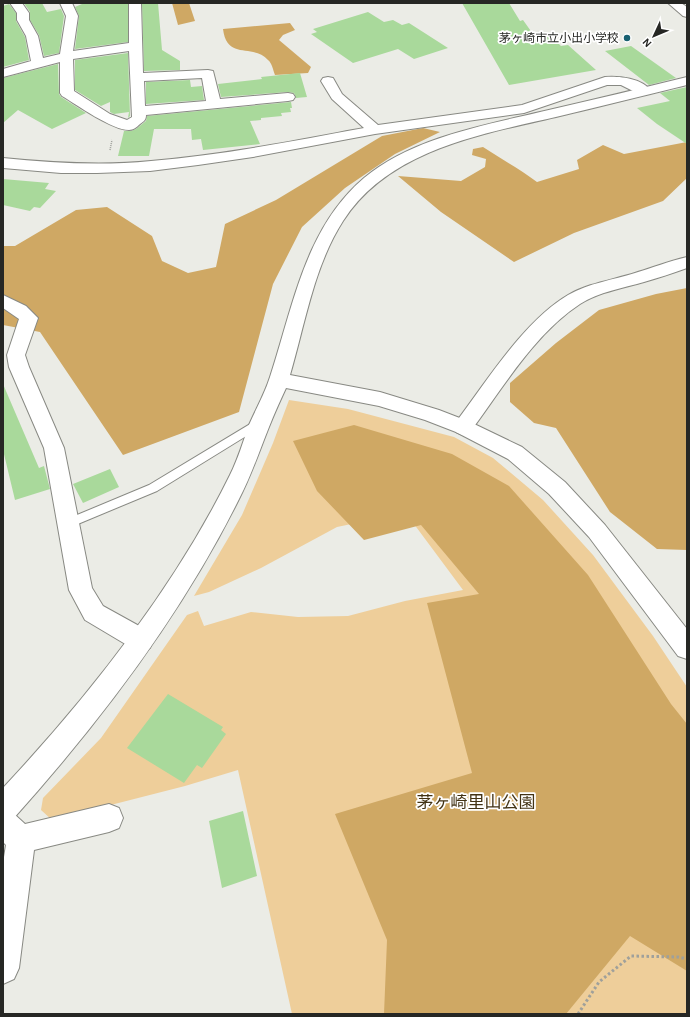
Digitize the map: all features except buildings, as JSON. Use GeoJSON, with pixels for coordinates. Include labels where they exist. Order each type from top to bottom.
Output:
{"type":"FeatureCollection","features":[{"type":"Feature","properties":{"kind":"street"},"geometry":{"type":"LineString","coordinates":[[16,3],[23,14],[23,20],[32,36],[38,63]]}},
{"type":"Feature","properties":{"kind":"street"},"geometry":{"type":"LineString","coordinates":[[66,3],[72,16],[66,56],[67,93],[105,117],[129,126],[139,118],[135,46],[135,3]]}},
{"type":"Feature","properties":{"kind":"street"},"geometry":{"type":"LineString","coordinates":[[674,3],[687,13]]}},
{"type":"Feature","properties":{"kind":"street"},"geometry":{"type":"LineString","coordinates":[[3,73],[66,56],[135,46]]}},
{"type":"Feature","properties":{"kind":"street"},"geometry":{"type":"LineString","coordinates":[[137,77],[208,74],[214,104]]}},
{"type":"Feature","properties":{"kind":"street"},"geometry":{"type":"LineString","coordinates":[[3,163],[61,168],[150,166],[253,153],[375,130],[524,110],[605,81],[618,80],[627,82],[644,91]]}},
{"type":"Feature","properties":{"kind":"street"},"geometry":{"type":"LineString","coordinates":[[328,81],[337,96],[375,130]]}},
{"type":"Feature","properties":{"kind":"street"},"geometry":{"type":"LineString","coordinates":[[3,809],[75,727],[141,640],[168,602],[198,555],[242,471],[279,380],[309,278],[325,238],[352,198],[371,180],[414,155],[445,141],[482,130],[687,82]]}},
{"type":"Feature","properties":{"kind":"street"},"geometry":{"type":"LineString","coordinates":[[139,111],[288,97]]}},
{"type":"Feature","properties":{"kind":"street"},"geometry":{"type":"LineString","coordinates":[[462,427],[528,340],[551,316],[575,299],[606,286],[639,278],[687,262]]}},
{"type":"Feature","properties":{"kind":"street"},"geometry":{"type":"LineString","coordinates":[[3,301],[20,310],[29,318],[16,355],[19,367],[54,448],[81,590],[94,613],[141,640]]}},
{"type":"Feature","properties":{"kind":"street"},"geometry":{"type":"LineString","coordinates":[[279,380],[380,399],[432,415],[462,427],[515,453],[557,488],[597,531],[687,648]]}},
{"type":"Feature","properties":{"kind":"street"},"geometry":{"type":"LineString","coordinates":[[3,968],[12,831],[109,818]]}},
{"type":"Feature","properties":{"kind":"lane"},"geometry":{"type":"LineString","coordinates":[[69,523],[153,488],[261,422]]}},
{"type":"Feature","properties":{"kind":"path"},"geometry":{"type":"LineString","coordinates":[[110,156],[110,145],[120,123]]}},
{"type":"Feature","properties":{"kind":"path"},"geometry":{"type":"LineString","coordinates":[[578,1014],[599,982],[631,956],[678,957],[687,959]]}},
{"type":"Feature","properties":{"kind":"green space"},"geometry":{"type":"Polygon","coordinates":[[[172,3],[189,3],[195,21],[178,25],[172,3]]]}},
{"type":"Feature","properties":{"kind":"green space"},"geometry":{"type":"Polygon","coordinates":[[[290,23],[295,30],[283,35],[279,40],[311,67],[308,73],[275,75],[270,63],[262,55],[255,52],[241,50],[230,45],[225,39],[223,29],[290,23]]]}},
{"type":"Feature","properties":{"kind":"green space"},"geometry":{"type":"Polygon","coordinates":[[[423,128],[440,132],[395,154],[345,188],[302,227],[273,284],[239,412],[123,455],[40,332],[3,325],[3,246],[15,246],[76,210],[107,207],[152,236],[162,261],[188,273],[216,267],[225,224],[276,200],[382,136],[423,128]]]}},
{"type":"Feature","properties":{"kind":"green space"},"geometry":{"type":"Polygon","coordinates":[[[687,142],[687,178],[663,201],[574,233],[514,262],[441,212],[398,176],[461,181],[485,167],[486,159],[472,155],[473,149],[483,147],[537,182],[579,169],[577,160],[603,145],[624,154],[687,142]]]}},
{"type":"Feature","properties":{"kind":"green space"},"geometry":{"type":"Polygon","coordinates":[[[687,288],[687,550],[657,549],[610,512],[556,428],[534,423],[510,402],[510,383],[556,343],[599,310],[656,294],[687,288]]]}},
{"type":"Feature","properties":{"kind":"green space","name":"茅ヶ崎里山公園"},"geometry":{"type":"Polygon","coordinates":[[[289,400],[348,409],[454,437],[493,458],[543,500],[593,555],[653,636],[687,687],[687,1014],[292,1014],[238,770],[185,786],[52,820],[41,810],[43,798],[101,738],[187,615],[198,611],[204,626],[251,612],[298,617],[348,616],[405,601],[463,590],[411,520],[366,521],[337,527],[261,568],[209,592],[194,596],[242,515],[273,443],[289,400]]]}},
{"type":"Feature","properties":{"kind":"green space"},"geometry":{"type":"Polygon","coordinates":[[[354,425],[452,454],[509,486],[588,575],[671,704],[687,724],[687,971],[630,936],[566,1014],[384,1014],[387,940],[335,814],[472,773],[427,603],[479,594],[421,525],[364,540],[317,491],[293,441],[354,425]]]}},
{"type":"Feature","properties":{"kind":"place","name":"茅ヶ崎市立小出小学校"},"geometry":{"type":"Point","coordinates":[627,38]}}]}
